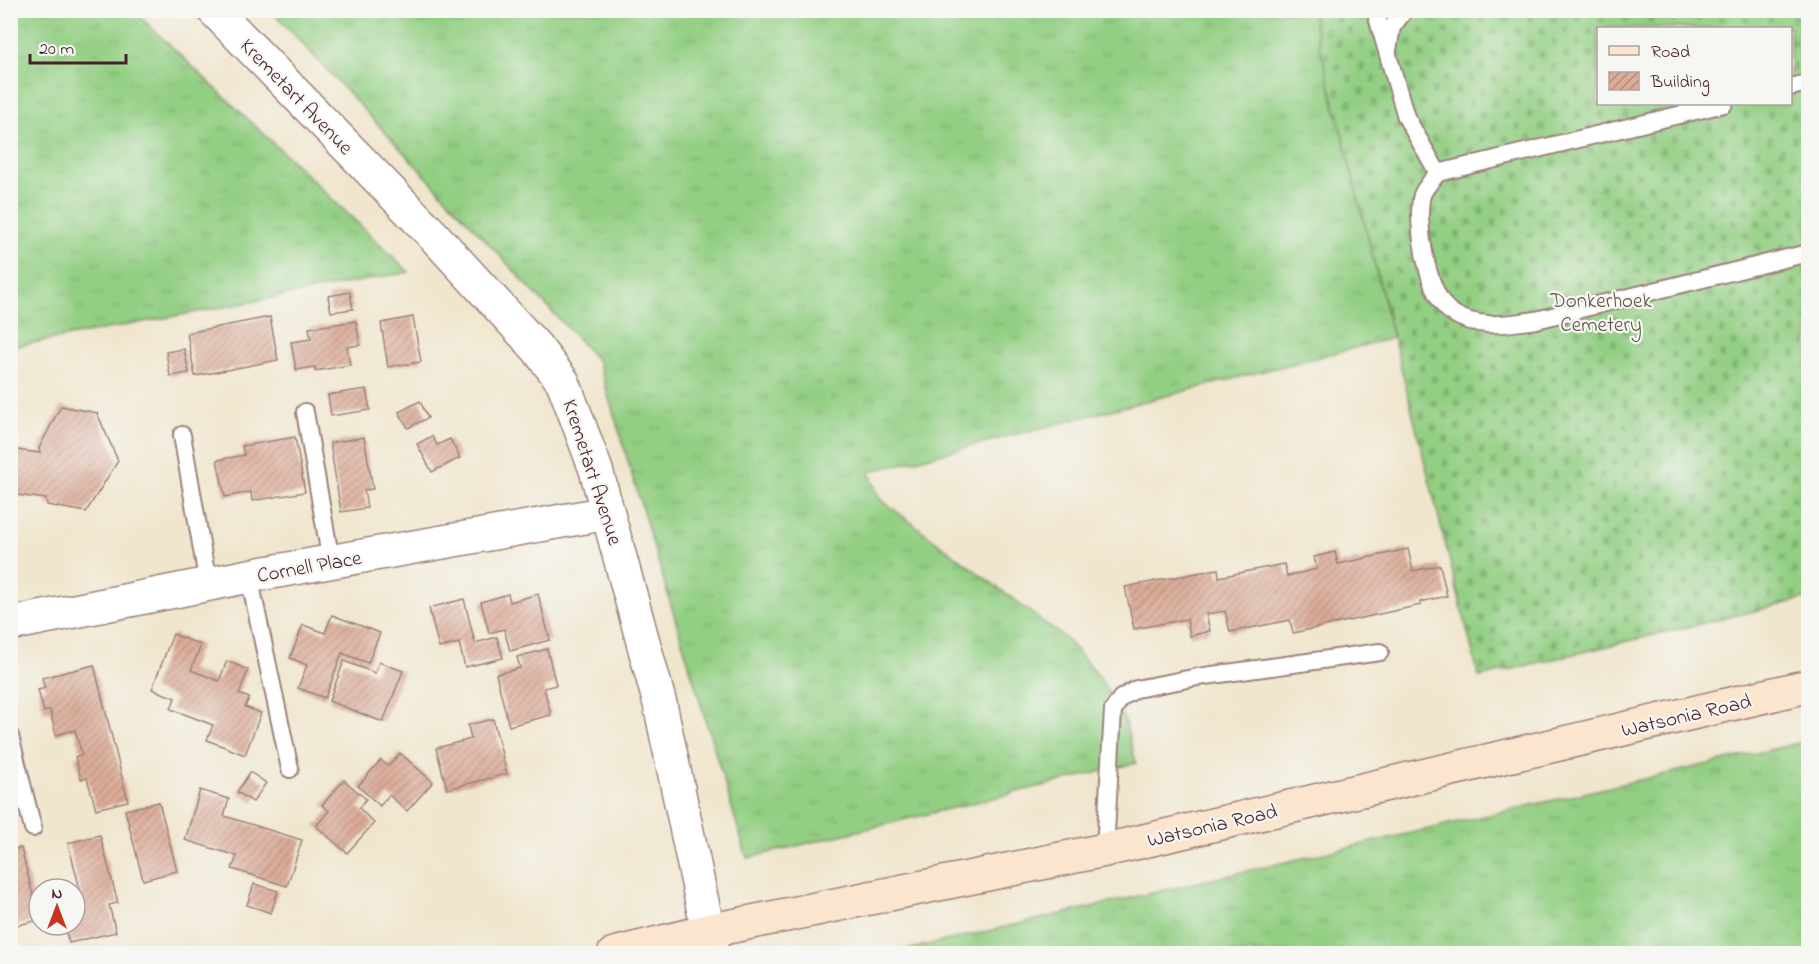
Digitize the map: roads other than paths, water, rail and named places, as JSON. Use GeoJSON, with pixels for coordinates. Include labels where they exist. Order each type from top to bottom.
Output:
{"type":"FeatureCollection","features":[{"type":"Feature","properties":{"kind":"main road","name":"Watsonia Road"},"geometry":{"type":"LineString","coordinates":[[614,954],[711,942],[1809,686]]}},
{"type":"Feature","properties":{"kind":"street","name":"Kremetart Avenue"},"geometry":{"type":"LineString","coordinates":[[214,10],[432,234],[536,347],[563,382],[583,431],[608,513],[660,704],[711,942]]}},
{"type":"Feature","properties":{"kind":"street","name":"Cornell Place"},"geometry":{"type":"LineString","coordinates":[[10,624],[249,576],[608,513]]}},
{"type":"Feature","properties":{"kind":"lane"},"geometry":{"type":"LineString","coordinates":[[1375,10],[1406,117],[1438,173]]}},
{"type":"Feature","properties":{"kind":"lane"},"geometry":{"type":"LineString","coordinates":[[1387,53],[1392,27],[1405,10]]}},
{"type":"Feature","properties":{"kind":"lane"},"geometry":{"type":"LineString","coordinates":[[1792,87],[1809,83]]}},
{"type":"Feature","properties":{"kind":"lane"},"geometry":{"type":"LineString","coordinates":[[1720,105],[1438,173],[1422,193],[1419,219],[1433,286],[1449,311],[1468,320],[1498,326],[1536,320],[1809,253]]}},
{"type":"Feature","properties":{"kind":"lane"},"geometry":{"type":"LineString","coordinates":[[305,412],[331,562]]}},
{"type":"Feature","properties":{"kind":"lane"},"geometry":{"type":"LineString","coordinates":[[182,435],[208,584]]}},
{"type":"Feature","properties":{"kind":"lane"},"geometry":{"type":"LineString","coordinates":[[249,576],[290,769]]}},
{"type":"Feature","properties":{"kind":"lane"},"geometry":{"type":"LineString","coordinates":[[1105,850],[1113,710],[1120,698],[1136,689],[1198,677],[1380,652]]}},
{"type":"Feature","properties":{"kind":"lane"},"geometry":{"type":"LineString","coordinates":[[10,736],[33,828]]}},
{"type":"Feature","properties":{"kind":"park label","name":"Donkerhoek Cemetery"},"geometry":{"type":"Point","coordinates":[1601,312]}}]}
